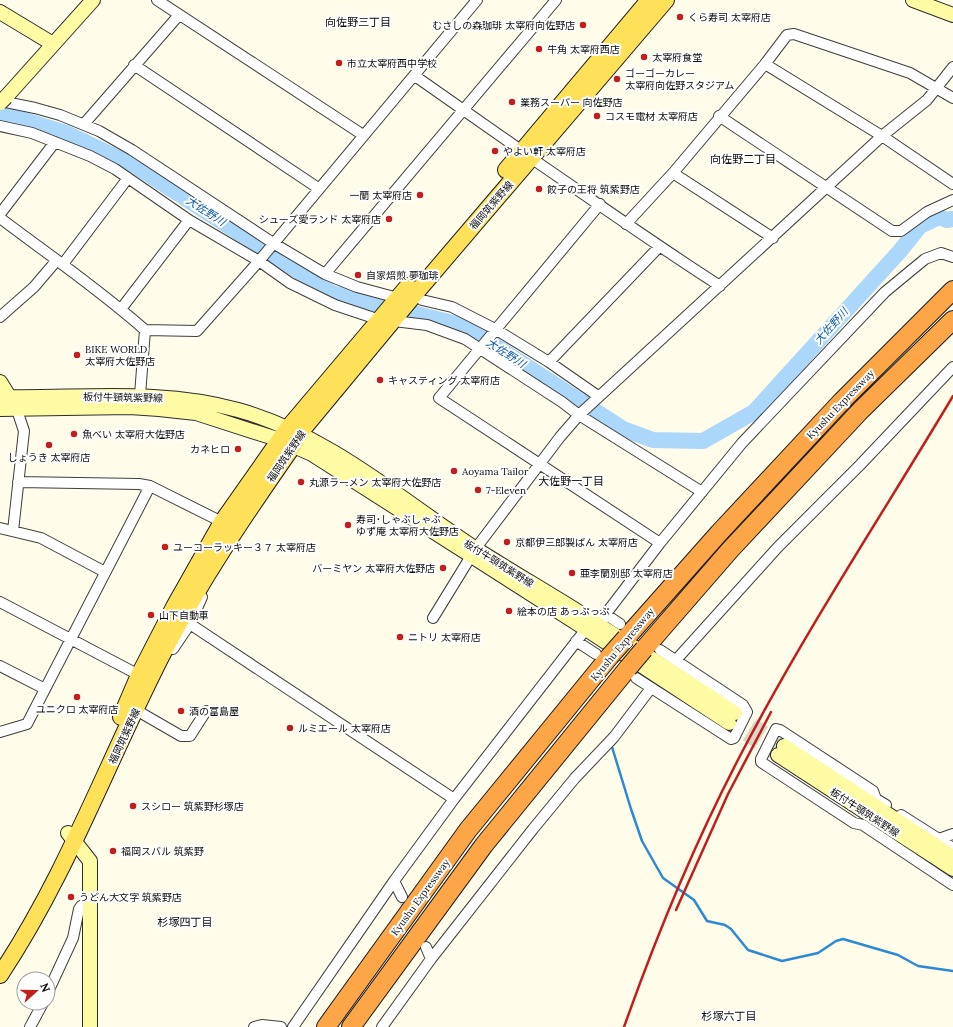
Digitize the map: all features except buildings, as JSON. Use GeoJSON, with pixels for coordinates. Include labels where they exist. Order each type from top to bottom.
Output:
{"type":"FeatureCollection","features":[{"type":"Feature","properties":{"kind":"highway","name":"Kyushu Expressway"},"geometry":{"type":"LineString","coordinates":[[326,1027],[468,830],[623,631],[718,533],[842,401],[953,290]]}},
{"type":"Feature","properties":{"kind":"highway","name":"Kyushu Expressway"},"geometry":{"type":"LineString","coordinates":[[351,1027],[484,845],[632,673],[730,550],[861,410],[953,320]]}},
{"type":"Feature","properties":{"kind":"main road"},"geometry":{"type":"LineString","coordinates":[[2,100],[93,0]]}},
{"type":"Feature","properties":{"kind":"main road","name":"福岡筑紫野線"},"geometry":{"type":"LineString","coordinates":[[0,954],[72,837],[139,675],[222,522],[387,320],[527,155],[649,0]]}},
{"type":"Feature","properties":{"kind":"main road","name":"福岡筑紫野線"},"geometry":{"type":"LineString","coordinates":[[527,155],[666,0]]}},
{"type":"Feature","properties":{"kind":"main road"},"geometry":{"type":"LineString","coordinates":[[913,0],[953,15]]}},
{"type":"Feature","properties":{"kind":"main road"},"geometry":{"type":"LineString","coordinates":[[0,12],[53,44]]}},
{"type":"Feature","properties":{"kind":"main road"},"geometry":{"type":"LineString","coordinates":[[0,382],[9,401]]}},
{"type":"Feature","properties":{"kind":"main road","name":"板付牛頸筑紫野線"},"geometry":{"type":"LineString","coordinates":[[0,409],[9,401],[140,395],[194,400],[240,410],[290,437],[312,454],[473,552],[596,622],[732,718]]}},
{"type":"Feature","properties":{"kind":"main road","name":"板付牛頸筑紫野線"},"geometry":{"type":"LineString","coordinates":[[9,401],[159,409],[196,414],[290,437]]}},
{"type":"Feature","properties":{"kind":"main road","name":"福岡筑紫野線"},"geometry":{"type":"LineString","coordinates":[[0,975],[38,910],[72,837],[166,648],[290,437]]}},
{"type":"Feature","properties":{"kind":"main road","name":"板付牛頸筑紫野線"},"geometry":{"type":"LineString","coordinates":[[953,858],[781,751],[953,869]]}},
{"type":"Feature","properties":{"kind":"main road"},"geometry":{"type":"LineString","coordinates":[[72,837],[90,860],[90,1027]]}},
{"type":"Feature","properties":{"kind":"street"},"geometry":{"type":"LineString","coordinates":[[157,0],[363,135]]}},
{"type":"Feature","properties":{"kind":"street"},"geometry":{"type":"LineString","coordinates":[[0,218],[121,309],[145,330],[196,331],[259,261],[318,188],[415,76],[478,0]]}},
{"type":"Feature","properties":{"kind":"street"},"geometry":{"type":"LineString","coordinates":[[326,274],[556,0]]}},
{"type":"Feature","properties":{"kind":"street"},"geometry":{"type":"LineString","coordinates":[[84,124],[179,15]]}},
{"type":"Feature","properties":{"kind":"street"},"geometry":{"type":"LineString","coordinates":[[626,224],[673,173],[719,116],[766,64],[787,35],[794,34],[910,73],[953,98]]}},
{"type":"Feature","properties":{"kind":"street"},"geometry":{"type":"LineString","coordinates":[[766,64],[882,136],[953,184]]}},
{"type":"Feature","properties":{"kind":"street"},"geometry":{"type":"LineString","coordinates":[[134,65],[318,188]]}},
{"type":"Feature","properties":{"kind":"street"},"geometry":{"type":"LineString","coordinates":[[433,618],[473,552],[539,464],[581,413],[773,238],[882,136],[927,100],[953,67]]}},
{"type":"Feature","properties":{"kind":"street"},"geometry":{"type":"LineString","coordinates":[[415,76],[463,111],[600,204],[659,247],[720,286]]}},
{"type":"Feature","properties":{"kind":"street"},"geometry":{"type":"LineString","coordinates":[[2,100],[34,108],[84,124],[132,150],[273,243],[326,274],[357,287],[452,307],[549,362],[596,398]]}},
{"type":"Feature","properties":{"kind":"street"},"geometry":{"type":"LineString","coordinates":[[719,116],[892,231],[901,231],[927,212],[953,200]]}},
{"type":"Feature","properties":{"kind":"street"},"geometry":{"type":"LineString","coordinates":[[0,126],[32,133],[90,156],[115,169],[189,220],[259,261],[290,283],[335,305],[387,320],[427,325],[448,331],[482,347],[562,402],[702,492]]}},
{"type":"Feature","properties":{"kind":"street"},"geometry":{"type":"LineString","coordinates":[[0,214],[55,142]]}},
{"type":"Feature","properties":{"kind":"street"},"geometry":{"type":"LineString","coordinates":[[673,173],[773,238]]}},
{"type":"Feature","properties":{"kind":"street"},"geometry":{"type":"LineString","coordinates":[[0,317],[60,262],[128,178]]}},
{"type":"Feature","properties":{"kind":"street"},"geometry":{"type":"LineString","coordinates":[[600,204],[439,398],[660,543]]}},
{"type":"Feature","properties":{"kind":"street"},"geometry":{"type":"LineString","coordinates":[[121,309],[189,220]]}},
{"type":"Feature","properties":{"kind":"street"},"geometry":{"type":"LineString","coordinates":[[549,362],[659,247]]}},
{"type":"Feature","properties":{"kind":"street"},"geometry":{"type":"LineString","coordinates":[[293,1027],[394,881],[454,799],[576,641],[596,622],[742,443],[885,292],[925,259],[941,253],[953,257]]}},
{"type":"Feature","properties":{"kind":"street"},"geometry":{"type":"LineString","coordinates":[[140,395],[145,330]]}},
{"type":"Feature","properties":{"kind":"street"},"geometry":{"type":"LineString","coordinates":[[676,660],[783,542],[860,465],[953,367]]}},
{"type":"Feature","properties":{"kind":"street"},"geometry":{"type":"LineString","coordinates":[[9,401],[24,431],[13,531]]}},
{"type":"Feature","properties":{"kind":"street"},"geometry":{"type":"LineString","coordinates":[[18,482],[139,484],[150,486],[222,522]]}},
{"type":"Feature","properties":{"kind":"street"},"geometry":{"type":"LineString","coordinates":[[0,732],[28,724],[150,486]]}},
{"type":"Feature","properties":{"kind":"street"},"geometry":{"type":"LineString","coordinates":[[0,528],[41,538],[105,572]]}},
{"type":"Feature","properties":{"kind":"street"},"geometry":{"type":"LineString","coordinates":[[166,648],[173,649],[190,624],[202,597],[203,584]]}},
{"type":"Feature","properties":{"kind":"street"},"geometry":{"type":"LineString","coordinates":[[0,602],[139,675]]}},
{"type":"Feature","properties":{"kind":"street"},"geometry":{"type":"LineString","coordinates":[[596,622],[623,631]]}},
{"type":"Feature","properties":{"kind":"street"},"geometry":{"type":"LineString","coordinates":[[190,624],[454,799]]}},
{"type":"Feature","properties":{"kind":"street"},"geometry":{"type":"LineString","coordinates":[[576,641],[603,655]]}},
{"type":"Feature","properties":{"kind":"street"},"geometry":{"type":"LineString","coordinates":[[632,673],[651,688],[731,739],[734,738],[747,712],[744,705],[676,660],[652,649]]}},
{"type":"Feature","properties":{"kind":"street"},"geometry":{"type":"LineString","coordinates":[[0,666],[45,689]]}},
{"type":"Feature","properties":{"kind":"street"},"geometry":{"type":"LineString","coordinates":[[382,1027],[432,959],[533,830],[575,778],[614,737],[651,688]]}},
{"type":"Feature","properties":{"kind":"street"},"geometry":{"type":"LineString","coordinates":[[136,710],[181,736],[190,736],[206,711]]}},
{"type":"Feature","properties":{"kind":"street"},"geometry":{"type":"LineString","coordinates":[[953,848],[876,799],[873,791],[780,730],[776,729],[761,762],[854,823],[863,825],[953,885]]}},
{"type":"Feature","properties":{"kind":"street"},"geometry":{"type":"LineString","coordinates":[[939,839],[953,834]]}},
{"type":"Feature","properties":{"kind":"street"},"geometry":{"type":"LineString","coordinates":[[394,881],[402,897]]}},
{"type":"Feature","properties":{"kind":"street"},"geometry":{"type":"LineString","coordinates":[[56,975],[73,938],[79,909],[90,903]]}},
{"type":"Feature","properties":{"kind":"street"},"geometry":{"type":"LineString","coordinates":[[426,947],[432,959]]}},
{"type":"Feature","properties":{"kind":"street"},"geometry":{"type":"LineString","coordinates":[[30,1027],[39,1011]]}},
{"type":"Feature","properties":{"kind":"street"},"geometry":{"type":"LineString","coordinates":[[254,1027],[262,1025],[281,1027]]}},
{"type":"Feature","properties":{"kind":"waterway","name":"大佐野川"},"geometry":{"type":"LineString","coordinates":[[0,112],[66,133],[137,167],[332,293],[465,326],[623,429],[653,440],[703,441],[754,412],[900,251],[920,226],[939,217],[947,220],[953,219]]}},
{"type":"Feature","properties":{"kind":"waterway"},"geometry":{"type":"LineString","coordinates":[[612,747],[642,841],[663,878],[694,900],[707,921],[725,925],[731,929],[748,950],[782,961],[818,953],[836,941],[843,939],[898,955],[918,966],[953,971]]}},
{"type":"Feature","properties":{"kind":"tunnel"},"geometry":{"type":"LineString","coordinates":[[735,713],[784,746]]}},
{"type":"Feature","properties":{"kind":"tunnel"},"geometry":{"type":"LineString","coordinates":[[729,723],[778,755]]}},
{"type":"Feature","properties":{"kind":"tunnel"},"geometry":{"type":"LineString","coordinates":[[402,897],[421,937]]}},
{"type":"Feature","properties":{"kind":"railway"},"geometry":{"type":"LineString","coordinates":[[624,1027],[663,923],[692,855],[741,754],[817,618],[953,396]]}},
{"type":"Feature","properties":{"kind":"railway"},"geometry":{"type":"LineString","coordinates":[[676,910],[728,794],[771,712]]}},
{"type":"Feature","properties":{"kind":"place","name":"くら寿司 太宰府店"},"geometry":{"type":"Point","coordinates":[680,17]}},
{"type":"Feature","properties":{"kind":"place","name":"むさしの森珈琲 太宰府向佐野店"},"geometry":{"type":"Point","coordinates":[583,25]}},
{"type":"Feature","properties":{"kind":"place","name":"牛角 太宰府西店"},"geometry":{"type":"Point","coordinates":[539,49]}},
{"type":"Feature","properties":{"kind":"place","name":"太宰府食堂"},"geometry":{"type":"Point","coordinates":[644,57]}},
{"type":"Feature","properties":{"kind":"place","name":"市立太宰府西中学校"},"geometry":{"type":"Point","coordinates":[339,63]}},
{"type":"Feature","properties":{"kind":"place","name":"ゴーゴーカレー 太宰府向佐野スタジアム"},"geometry":{"type":"Point","coordinates":[617,79]}},
{"type":"Feature","properties":{"kind":"place","name":"業務スーパー 向佐野店"},"geometry":{"type":"Point","coordinates":[512,102]}},
{"type":"Feature","properties":{"kind":"place","name":"コスモ電材 太宰府店"},"geometry":{"type":"Point","coordinates":[597,116]}},
{"type":"Feature","properties":{"kind":"place","name":"やよい軒 太宰府店"},"geometry":{"type":"Point","coordinates":[495,151]}},
{"type":"Feature","properties":{"kind":"place","name":"餃子の王将 筑紫野店"},"geometry":{"type":"Point","coordinates":[539,189]}},
{"type":"Feature","properties":{"kind":"place","name":"一蘭 太宰府店"},"geometry":{"type":"Point","coordinates":[420,195]}},
{"type":"Feature","properties":{"kind":"place","name":"シューズ愛ランド 太宰府店"},"geometry":{"type":"Point","coordinates":[389,219]}},
{"type":"Feature","properties":{"kind":"place","name":"自家焙煎 夢珈琲"},"geometry":{"type":"Point","coordinates":[358,275]}},
{"type":"Feature","properties":{"kind":"place","name":"BIKE WORLD 太宰府大佐野店"},"geometry":{"type":"Point","coordinates":[77,355]}},
{"type":"Feature","properties":{"kind":"place","name":"キャスティング 太宰府店"},"geometry":{"type":"Point","coordinates":[380,380]}},
{"type":"Feature","properties":{"kind":"place","name":"魚べい 太宰府大佐野店"},"geometry":{"type":"Point","coordinates":[74,434]}},
{"type":"Feature","properties":{"kind":"place","name":"しょうき 太宰府店"},"geometry":{"type":"Point","coordinates":[49,445]}},
{"type":"Feature","properties":{"kind":"place","name":"カネヒロ"},"geometry":{"type":"Point","coordinates":[238,449]}},
{"type":"Feature","properties":{"kind":"place","name":"Aoyama Tailor"},"geometry":{"type":"Point","coordinates":[454,471]}},
{"type":"Feature","properties":{"kind":"place","name":"丸源ラーメン 太宰府大佐野店"},"geometry":{"type":"Point","coordinates":[301,482]}},
{"type":"Feature","properties":{"kind":"place","name":"7-Eleven"},"geometry":{"type":"Point","coordinates":[478,490]}},
{"type":"Feature","properties":{"kind":"place","name":"寿司･しゃぶしゃぶ ゆず庵 太宰府大佐野店"},"geometry":{"type":"Point","coordinates":[348,525]}},
{"type":"Feature","properties":{"kind":"place","name":"京都伊三郎製ぱん 太宰府店"},"geometry":{"type":"Point","coordinates":[507,542]}},
{"type":"Feature","properties":{"kind":"place","name":"ユーコーラッキー３７ 太宰府店"},"geometry":{"type":"Point","coordinates":[165,547]}},
{"type":"Feature","properties":{"kind":"place","name":"バーミヤン 太宰府大佐野店"},"geometry":{"type":"Point","coordinates":[443,568]}},
{"type":"Feature","properties":{"kind":"place","name":"亜李蘭別邸 太宰府店"},"geometry":{"type":"Point","coordinates":[572,573]}},
{"type":"Feature","properties":{"kind":"place","name":"絵本の店 あっぷっぷ"},"geometry":{"type":"Point","coordinates":[509,611]}},
{"type":"Feature","properties":{"kind":"place","name":"山下自動車"},"geometry":{"type":"Point","coordinates":[151,615]}},
{"type":"Feature","properties":{"kind":"place","name":"ニトリ 太宰府店"},"geometry":{"type":"Point","coordinates":[400,637]}},
{"type":"Feature","properties":{"kind":"place","name":"ユニクロ 太宰府店"},"geometry":{"type":"Point","coordinates":[77,697]}},
{"type":"Feature","properties":{"kind":"place","name":"酒の富島屋"},"geometry":{"type":"Point","coordinates":[181,711]}},
{"type":"Feature","properties":{"kind":"place","name":"ルミエール 太宰府店"},"geometry":{"type":"Point","coordinates":[290,728]}},
{"type":"Feature","properties":{"kind":"place","name":"スシロー 筑紫野杉塚店"},"geometry":{"type":"Point","coordinates":[133,806]}},
{"type":"Feature","properties":{"kind":"place","name":"福岡スバル 筑紫野"},"geometry":{"type":"Point","coordinates":[113,851]}},
{"type":"Feature","properties":{"kind":"place","name":"うどん大文字 筑紫野店"},"geometry":{"type":"Point","coordinates":[71,897]}},
{"type":"Feature","properties":{"kind":"district","name":"向佐野三丁目"},"geometry":{"type":"Point","coordinates":[358,22]}},
{"type":"Feature","properties":{"kind":"district","name":"向佐野二丁目"},"geometry":{"type":"Point","coordinates":[743,159]}},
{"type":"Feature","properties":{"kind":"district","name":"大佐野一丁目"},"geometry":{"type":"Point","coordinates":[571,481]}},
{"type":"Feature","properties":{"kind":"district","name":"杉塚四丁目"},"geometry":{"type":"Point","coordinates":[185,922]}},
{"type":"Feature","properties":{"kind":"district","name":"杉塚六丁目"},"geometry":{"type":"Point","coordinates":[729,1016]}}]}
